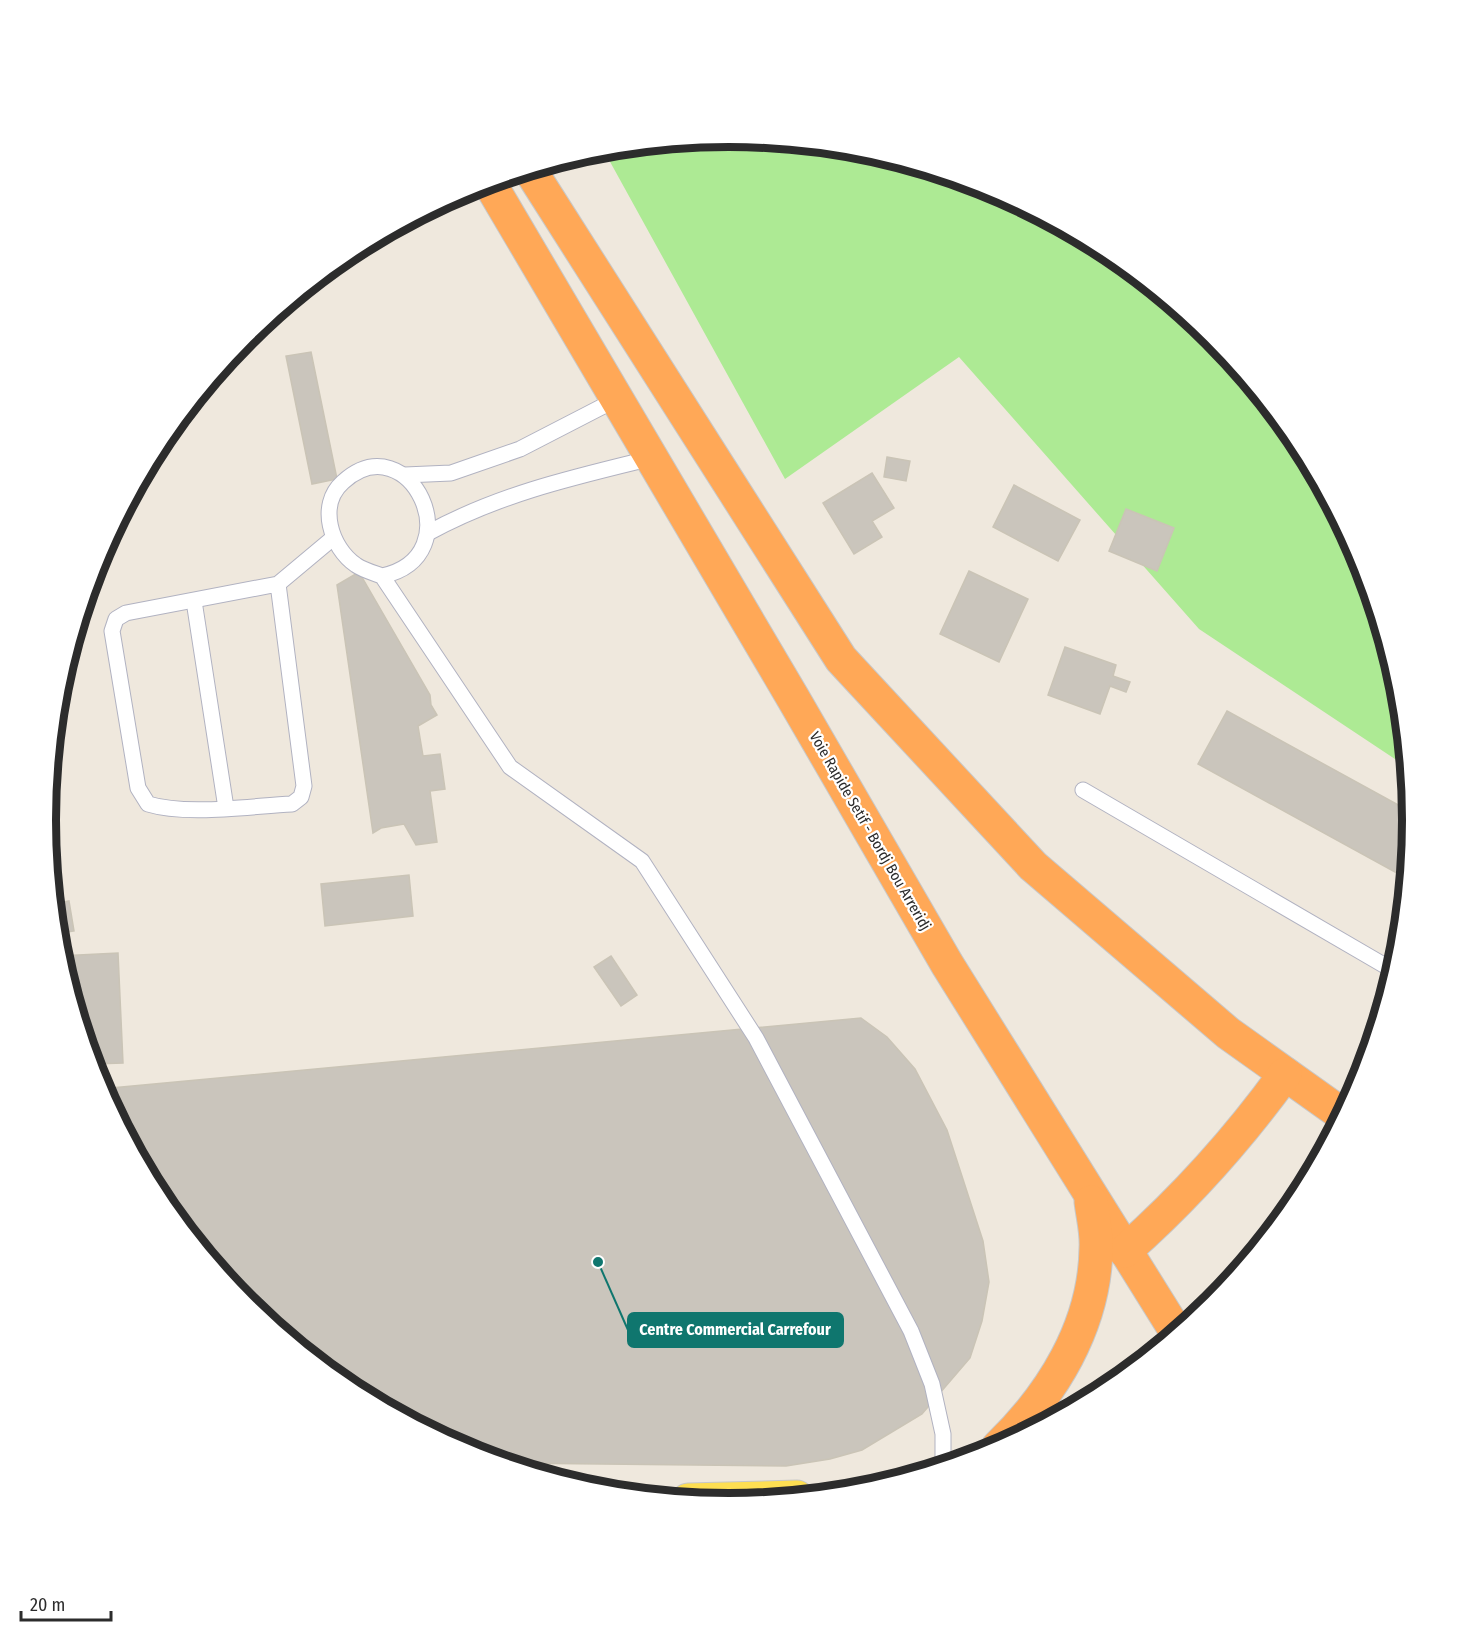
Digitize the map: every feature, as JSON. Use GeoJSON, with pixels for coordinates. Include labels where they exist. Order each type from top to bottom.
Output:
{"type":"FeatureCollection","features":[{"type":"Feature","properties":{"kind":"highway"},"geometry":{"type":"LineString","coordinates":[[534,176],[841,659],[1033,866],[1219,1026],[1335,1110]]}},
{"type":"Feature","properties":{"kind":"highway","name":"Voie Rapide Setif - Bordj Bou Arreridj"},"geometry":{"type":"LineString","coordinates":[[494,190],[947,964],[1172,1326]]}},
{"type":"Feature","properties":{"kind":"highway"},"geometry":{"type":"LineString","coordinates":[[1125,1251],[1161,1219],[1219,1159],[1285,1074]]}},
{"type":"Feature","properties":{"kind":"highway"},"geometry":{"type":"LineString","coordinates":[[1016,1429],[1048,1391],[1076,1338],[1090,1293],[1096,1249],[1090,1194]]}},
{"type":"Feature","properties":{"kind":"lane"},"geometry":{"type":"LineString","coordinates":[[405,475],[451,473],[519,449],[617,399]]}},
{"type":"Feature","properties":{"kind":"lane"},"geometry":{"type":"LineString","coordinates":[[428,533],[466,512],[518,493],[652,458]]}},
{"type":"Feature","properties":{"kind":"lane"},"geometry":{"type":"LineString","coordinates":[[382,576],[407,567],[422,553],[428,533],[425,509],[416,488],[405,475],[387,466],[368,466],[353,473],[337,486],[330,502],[329,522],[333,538],[341,551],[357,566],[382,576],[510,767],[642,861],[756,1038],[911,1331],[932,1384],[943,1434],[943,1459]]}},
{"type":"Feature","properties":{"kind":"lane"},"geometry":{"type":"LineString","coordinates":[[278,584],[304,786],[301,797],[292,804],[226,808],[163,809],[148,804],[138,788],[112,631],[116,619],[126,613],[278,584],[333,538]]}},
{"type":"Feature","properties":{"kind":"lane"},"geometry":{"type":"LineString","coordinates":[[194,601],[226,808]]}},
{"type":"Feature","properties":{"kind":"lane"},"geometry":{"type":"LineString","coordinates":[[1083,790],[1386,966]]}},
{"type":"Feature","properties":{"kind":"green space"},"geometry":{"type":"Polygon","coordinates":[[[728,147],[816,153],[903,170],[945,183],[1026,217],[1102,261],[1138,287],[1204,345],[1234,377],[1288,447],[1311,484],[1332,523],[1366,604],[1389,689],[1399,761],[1199,629],[959,357],[785,479],[608,158],[641,153],[728,147]]]}},
{"type":"Feature","properties":{"kind":"building"},"geometry":{"type":"Polygon","coordinates":[[[311,352],[337,479],[312,484],[286,356],[311,352]]]}},
{"type":"Feature","properties":{"kind":"building"},"geometry":{"type":"Polygon","coordinates":[[[887,457],[910,461],[906,481],[884,477],[887,457]]]}},
{"type":"Feature","properties":{"kind":"building"},"geometry":{"type":"Polygon","coordinates":[[[872,473],[894,508],[872,521],[882,537],[854,554],[823,503],[872,473]]]}},
{"type":"Feature","properties":{"kind":"building"},"geometry":{"type":"Polygon","coordinates":[[[1014,485],[1080,520],[1058,561],[993,527],[1014,485]]]}},
{"type":"Feature","properties":{"kind":"building"},"geometry":{"type":"Polygon","coordinates":[[[1126,509],[1174,528],[1157,571],[1109,551],[1126,509]]]}},
{"type":"Feature","properties":{"kind":"building"},"geometry":{"type":"Polygon","coordinates":[[[969,571],[1028,599],[999,662],[940,634],[969,571]]]}},
{"type":"Feature","properties":{"kind":"building"},"geometry":{"type":"Polygon","coordinates":[[[359,572],[430,695],[431,705],[437,715],[418,726],[423,756],[440,754],[445,789],[430,791],[437,842],[416,845],[404,824],[381,828],[373,833],[337,585],[359,572]]]}},
{"type":"Feature","properties":{"kind":"building"},"geometry":{"type":"Polygon","coordinates":[[[1065,647],[1116,665],[1113,676],[1130,682],[1126,692],[1110,686],[1100,714],[1048,695],[1065,647]]]}},
{"type":"Feature","properties":{"kind":"building"},"geometry":{"type":"Polygon","coordinates":[[[1227,711],[1401,807],[1399,874],[1198,764],[1227,711]]]}},
{"type":"Feature","properties":{"kind":"building"},"geometry":{"type":"Polygon","coordinates":[[[409,875],[413,916],[325,926],[321,884],[409,875]]]}},
{"type":"Feature","properties":{"kind":"building"},"geometry":{"type":"Polygon","coordinates":[[[69,901],[74,931],[65,933],[60,903],[69,901]]]}},
{"type":"Feature","properties":{"kind":"building"},"geometry":{"type":"Polygon","coordinates":[[[118,953],[123,1063],[101,1064],[78,995],[69,956],[118,953]]]}},
{"type":"Feature","properties":{"kind":"building"},"geometry":{"type":"Polygon","coordinates":[[[611,956],[637,995],[621,1006],[594,967],[611,956]]]}},
{"type":"Feature","properties":{"kind":"building"},"geometry":{"type":"Polygon","coordinates":[[[861,1018],[887,1037],[915,1069],[947,1130],[983,1241],[989,1282],[982,1321],[970,1358],[922,1414],[862,1450],[830,1459],[786,1466],[529,1463],[471,1442],[392,1403],[355,1380],[285,1326],[223,1264],[195,1230],[146,1157],[112,1088],[861,1018]]]}},
{"type":"Feature","properties":{"kind":"place","name":"Centre Commercial Carrefour"},"geometry":{"type":"Point","coordinates":[598,1262]}}]}
